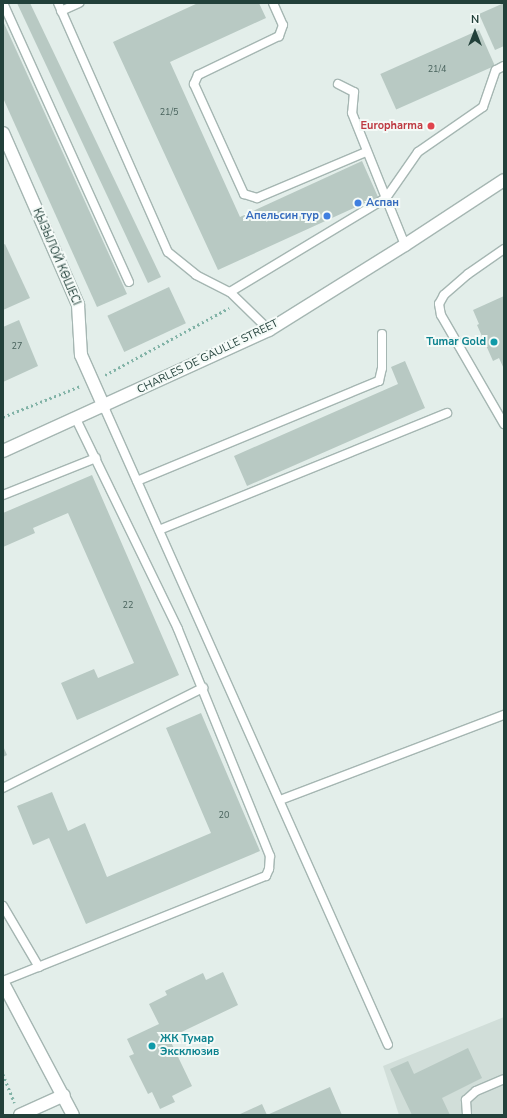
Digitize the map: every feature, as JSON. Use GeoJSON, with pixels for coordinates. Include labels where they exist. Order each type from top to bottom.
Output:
{"type":"FeatureCollection","features":[{"type":"Feature","properties":{"kind":"street","name":"ҚЫЗЫЛОЙ КӨШЕСІ"},"geometry":{"type":"LineString","coordinates":[[3,133],[78,305],[81,355],[104,406]]}},
{"type":"Feature","properties":{"kind":"street","name":"CHARLES DE GAULLE STREET"},"geometry":{"type":"LineString","coordinates":[[3,452],[269,330],[405,245],[504,180]]}},
{"type":"Feature","properties":{"kind":"street"},"geometry":{"type":"LineString","coordinates":[[3,982],[64,1095],[73,1115]]}},
{"type":"Feature","properties":{"kind":"street"},"geometry":{"type":"LineString","coordinates":[[20,1115],[64,1095]]}},
{"type":"Feature","properties":{"kind":"lane"},"geometry":{"type":"LineString","coordinates":[[3,3],[129,282]]}},
{"type":"Feature","properties":{"kind":"lane"},"geometry":{"type":"LineString","coordinates":[[58,3],[168,252],[196,275],[230,292],[269,330]]}},
{"type":"Feature","properties":{"kind":"lane"},"geometry":{"type":"LineString","coordinates":[[61,11],[79,3]]}},
{"type":"Feature","properties":{"kind":"lane"},"geometry":{"type":"LineString","coordinates":[[273,3],[283,25],[279,36],[198,75],[194,84],[244,194],[257,198],[366,152]]}},
{"type":"Feature","properties":{"kind":"lane"},"geometry":{"type":"LineString","coordinates":[[230,292],[386,198],[418,152],[483,108],[496,70],[504,66]]}},
{"type":"Feature","properties":{"kind":"lane"},"geometry":{"type":"LineString","coordinates":[[338,84],[354,92],[352,113],[366,152],[405,245]]}},
{"type":"Feature","properties":{"kind":"lane"},"geometry":{"type":"LineString","coordinates":[[504,249],[468,274],[444,295],[439,304],[441,315],[504,424]]}},
{"type":"Feature","properties":{"kind":"lane"},"geometry":{"type":"LineString","coordinates":[[137,481],[379,381],[382,368],[382,334]]}},
{"type":"Feature","properties":{"kind":"lane"},"geometry":{"type":"LineString","coordinates":[[104,406],[388,1044]]}},
{"type":"Feature","properties":{"kind":"lane"},"geometry":{"type":"LineString","coordinates":[[159,530],[447,413]]}},
{"type":"Feature","properties":{"kind":"lane"},"geometry":{"type":"LineString","coordinates":[[3,982],[266,876],[269,869],[270,856],[178,629],[76,419]]}},
{"type":"Feature","properties":{"kind":"lane"},"geometry":{"type":"LineString","coordinates":[[3,495],[96,458]]}},
{"type":"Feature","properties":{"kind":"lane"},"geometry":{"type":"LineString","coordinates":[[3,788],[202,688]]}},
{"type":"Feature","properties":{"kind":"lane"},"geometry":{"type":"LineString","coordinates":[[280,800],[504,715]]}},
{"type":"Feature","properties":{"kind":"lane"},"geometry":{"type":"LineString","coordinates":[[3,906],[39,967]]}},
{"type":"Feature","properties":{"kind":"lane"},"geometry":{"type":"LineString","coordinates":[[467,1115],[466,1100],[476,1091],[504,1079]]}},
{"type":"Feature","properties":{"kind":"path"},"geometry":{"type":"LineString","coordinates":[[3,417],[92,382],[240,302]]}},
{"type":"Feature","properties":{"kind":"path"},"geometry":{"type":"LineString","coordinates":[[3,1074],[20,1115]]}},
{"type":"Feature","properties":{"kind":"shaded area"},"geometry":{"type":"Polygon","coordinates":[[[504,1017],[504,1115],[399,1115],[383,1066],[504,1017]]]}},
{"type":"Feature","properties":{"kind":"building"},"geometry":{"type":"Polygon","coordinates":[[[17,3],[30,3],[161,277],[148,283],[17,3]]]}},
{"type":"Feature","properties":{"kind":"building"},"geometry":{"type":"Polygon","coordinates":[[[198,3],[259,3],[266,18],[170,62],[240,217],[362,161],[378,197],[218,270],[113,42],[198,3]]]}},
{"type":"Feature","properties":{"kind":"building"},"geometry":{"type":"Polygon","coordinates":[[[504,3],[504,46],[495,50],[479,14],[504,3]]]}},
{"type":"Feature","properties":{"kind":"building"},"geometry":{"type":"Polygon","coordinates":[[[3,21],[127,294],[97,307],[3,98],[3,21]]]}},
{"type":"Feature","properties":{"kind":"building"},"geometry":{"type":"Polygon","coordinates":[[[479,30],[495,66],[396,110],[380,74],[479,30]]]}},
{"type":"Feature","properties":{"kind":"building"},"geometry":{"type":"Polygon","coordinates":[[[5,244],[30,298],[3,310],[3,245],[5,244]]]}},
{"type":"Feature","properties":{"kind":"building"},"geometry":{"type":"Polygon","coordinates":[[[169,287],[186,323],[124,352],[107,316],[169,287]]]}},
{"type":"Feature","properties":{"kind":"building","name":"Tumar Gold"},"geometry":{"type":"Polygon","coordinates":[[[504,296],[504,369],[499,358],[493,361],[477,325],[479,324],[473,310],[504,296]]]}},
{"type":"Feature","properties":{"kind":"building"},"geometry":{"type":"Polygon","coordinates":[[[19,320],[38,366],[3,382],[3,327],[19,320]]]}},
{"type":"Feature","properties":{"kind":"building"},"geometry":{"type":"Polygon","coordinates":[[[405,361],[425,408],[247,486],[234,456],[398,384],[391,367],[405,361]]]}},
{"type":"Feature","properties":{"kind":"building"},"geometry":{"type":"Polygon","coordinates":[[[92,475],[179,675],[77,720],[61,683],[94,669],[98,678],[134,663],[68,513],[33,528],[35,533],[3,547],[3,513],[92,475]]]}},
{"type":"Feature","properties":{"kind":"building"},"geometry":{"type":"Polygon","coordinates":[[[201,713],[260,851],[86,924],[49,838],[33,845],[17,806],[52,792],[68,831],[85,823],[107,877],[211,833],[166,728],[201,713]]]}},
{"type":"Feature","properties":{"kind":"building"},"geometry":{"type":"Polygon","coordinates":[[[3,746],[7,755],[3,757],[3,746]]]}},
{"type":"Feature","properties":{"kind":"building","name":"ЖК Тумар Эксклюзив"},"geometry":{"type":"Polygon","coordinates":[[[223,972],[238,1005],[169,1038],[192,1086],[172,1096],[175,1102],[160,1109],[152,1092],[148,1094],[129,1056],[134,1054],[127,1039],[159,1024],[149,1004],[167,995],[165,991],[203,973],[206,980],[223,972]]]}},
{"type":"Feature","properties":{"kind":"building"},"geometry":{"type":"Polygon","coordinates":[[[468,1048],[482,1078],[442,1098],[450,1115],[412,1115],[390,1069],[408,1061],[414,1074],[468,1048]]]}},
{"type":"Feature","properties":{"kind":"building"},"geometry":{"type":"Polygon","coordinates":[[[330,1087],[342,1115],[267,1115],[330,1087]]]}},
{"type":"Feature","properties":{"kind":"building"},"geometry":{"type":"Polygon","coordinates":[[[262,1104],[267,1115],[238,1115],[262,1104]]]}},
{"type":"Feature","properties":{"kind":"place","name":"Europharma"},"geometry":{"type":"Point","coordinates":[431,126]}},
{"type":"Feature","properties":{"kind":"place","name":"Аспан"},"geometry":{"type":"Point","coordinates":[358,203]}},
{"type":"Feature","properties":{"kind":"place","name":"Апельсин тур"},"geometry":{"type":"Point","coordinates":[327,216]}},
{"type":"Feature","properties":{"kind":"place","name":"Tumar Gold"},"geometry":{"type":"Point","coordinates":[494,342]}},
{"type":"Feature","properties":{"kind":"place","name":"ЖК Тумар Эксклюзив"},"geometry":{"type":"Point","coordinates":[152,1046]}}]}
